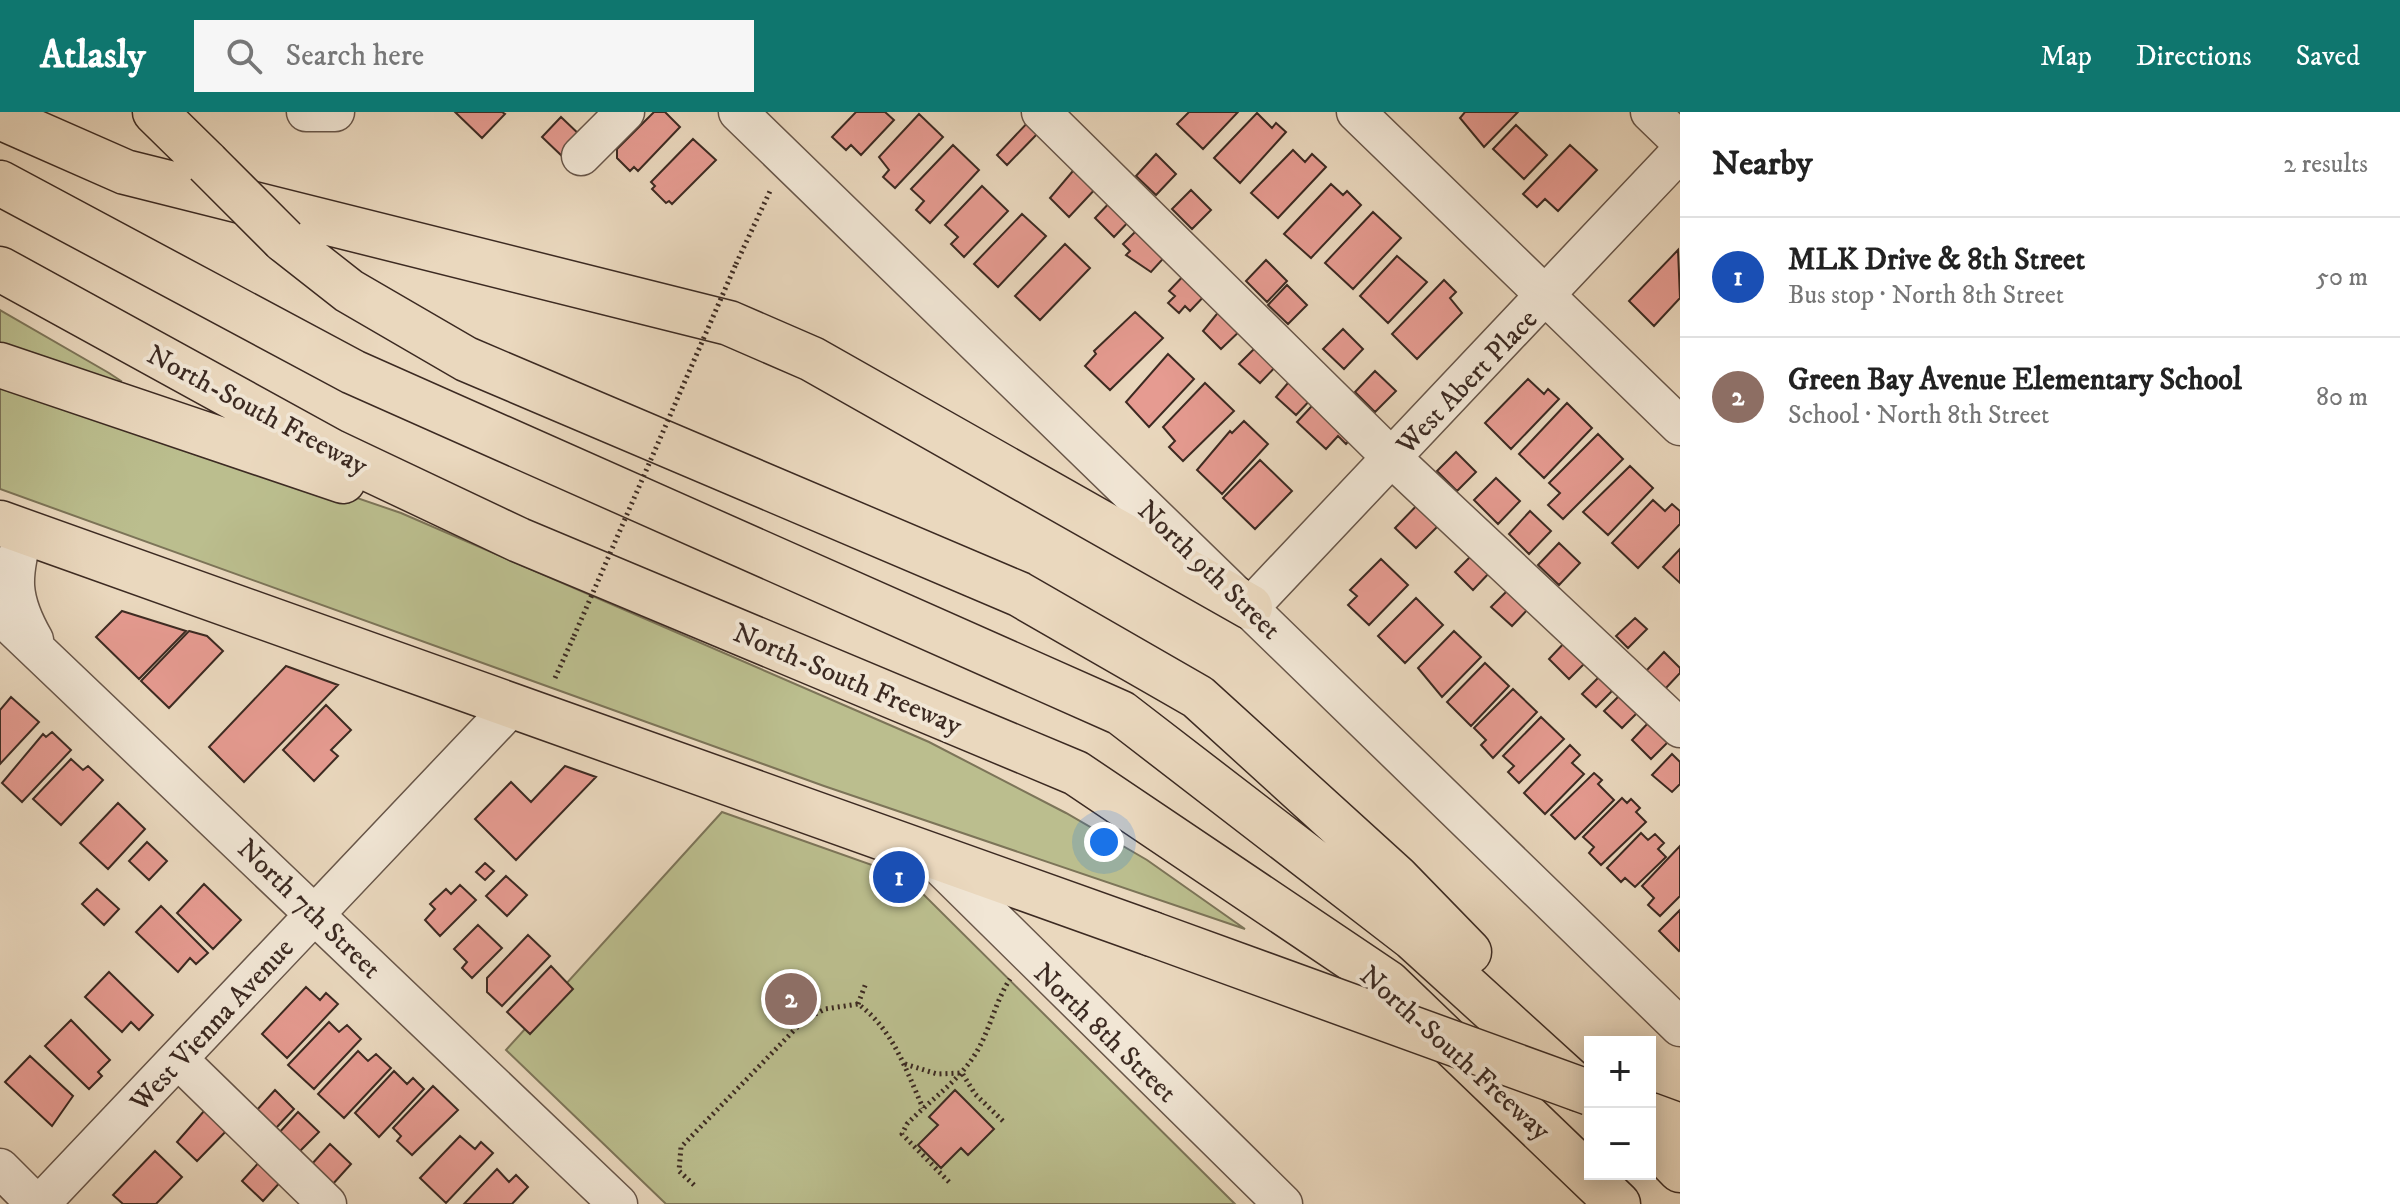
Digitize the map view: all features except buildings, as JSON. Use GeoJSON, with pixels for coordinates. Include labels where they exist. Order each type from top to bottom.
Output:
{"type":"FeatureCollection","features":[{"type":"Feature","properties":{"kind":"main road"},"geometry":{"type":"LineString","coordinates":[[155,112],[284,240],[349,291],[466,359],[1019,594],[1198,697],[1397,878],[1584,1071]]}},
{"type":"Feature","properties":{"kind":"main road"},"geometry":{"type":"LineString","coordinates":[[0,117],[125,172],[729,323],[812,359],[1250,607]]}},
{"type":"Feature","properties":{"kind":"main road","name":"North-South Freeway"},"geometry":{"type":"LineString","coordinates":[[0,183],[353,372],[1121,713],[1413,938],[1584,1091]]}},
{"type":"Feature","properties":{"kind":"main road","name":"North-South Freeway"},"geometry":{"type":"LineString","coordinates":[[0,269],[333,452],[519,540],[1076,773],[1388,983],[1618,1204]]}},
{"type":"Feature","properties":{"kind":"main road"},"geometry":{"type":"LineString","coordinates":[[0,365],[519,540]]}},
{"type":"Feature","properties":{"kind":"main road"},"geometry":{"type":"LineString","coordinates":[[12,527],[1152,934],[1584,1094]]}},
{"type":"Feature","properties":{"kind":"main road"},"geometry":{"type":"LineString","coordinates":[[1527,1115],[1576,1204]]}},
{"type":"Feature","properties":{"kind":"main road"},"geometry":{"type":"LineString","coordinates":[[1656,1117],[1680,1126]]}},
{"type":"Feature","properties":{"kind":"main road"},"geometry":{"type":"LineString","coordinates":[[1656,1145],[1680,1170]]}},
{"type":"Feature","properties":{"kind":"main road"},"geometry":{"type":"LineString","coordinates":[[1656,1159],[1680,1181]]}},
{"type":"Feature","properties":{"kind":"street"},"geometry":{"type":"LineString","coordinates":[[306,112],[335,112]]}},
{"type":"Feature","properties":{"kind":"street"},"geometry":{"type":"LineString","coordinates":[[581,156],[625,112]]}},
{"type":"Feature","properties":{"kind":"street","name":"North 9th Street"},"geometry":{"type":"LineString","coordinates":[[738,112],[1680,1027]]}},
{"type":"Feature","properties":{"kind":"street"},"geometry":{"type":"LineString","coordinates":[[1041,112],[1392,458],[1680,728]]}},
{"type":"Feature","properties":{"kind":"street"},"geometry":{"type":"LineString","coordinates":[[1356,112],[1680,426]]}},
{"type":"Feature","properties":{"kind":"street"},"geometry":{"type":"LineString","coordinates":[[1650,112],[1680,141]]}},
{"type":"Feature","properties":{"kind":"street","name":"West Abert Place"},"geometry":{"type":"LineString","coordinates":[[1250,607],[1680,152]]}},
{"type":"Feature","properties":{"kind":"street"},"geometry":{"type":"LineString","coordinates":[[12,527],[17,609],[44,656]]}},
{"type":"Feature","properties":{"kind":"street","name":"North 7th Street"},"geometry":{"type":"LineString","coordinates":[[0,615],[316,912],[618,1204]]}},
{"type":"Feature","properties":{"kind":"street","name":"West Vienna Avenue"},"geometry":{"type":"LineString","coordinates":[[38,1204],[514,704]]}},
{"type":"Feature","properties":{"kind":"street","name":"North 8th Street"},"geometry":{"type":"LineString","coordinates":[[931,857],[1283,1204]]}},
{"type":"Feature","properties":{"kind":"street"},"geometry":{"type":"LineString","coordinates":[[178,1059],[327,1204]]}},
{"type":"Feature","properties":{"kind":"street"},"geometry":{"type":"LineString","coordinates":[[0,1168],[38,1204]]}},
{"type":"Feature","properties":{"kind":"path"},"geometry":{"type":"LineString","coordinates":[[555,678],[773,184]]}},
{"type":"Feature","properties":{"kind":"path"},"geometry":{"type":"LineString","coordinates":[[949,1182],[902,1134],[923,1108],[962,1073],[977,1051],[998,998],[1010,979]]}},
{"type":"Feature","properties":{"kind":"path"},"geometry":{"type":"LineString","coordinates":[[858,1004],[866,983]]}},
{"type":"Feature","properties":{"kind":"path"},"geometry":{"type":"LineString","coordinates":[[694,1185],[679,1171],[681,1147],[804,1020],[825,1009],[858,1004],[871,1013],[905,1064],[923,1108]]}},
{"type":"Feature","properties":{"kind":"path"},"geometry":{"type":"LineString","coordinates":[[905,1064],[937,1074],[962,1073]]}},
{"type":"Feature","properties":{"kind":"path"},"geometry":{"type":"LineString","coordinates":[[962,1073],[975,1094],[1005,1123]]}},
{"type":"Feature","properties":{"kind":"green space"},"geometry":{"type":"Polygon","coordinates":[[[0,310],[121,381],[117,387],[0,347],[0,310]]]}},
{"type":"Feature","properties":{"kind":"green space"},"geometry":{"type":"Polygon","coordinates":[[[0,376],[401,513],[929,742],[1066,813],[1147,860],[1245,929],[824,786],[0,489],[0,376]]]}},
{"type":"Feature","properties":{"kind":"green space"},"geometry":{"type":"Polygon","coordinates":[[[722,812],[906,877],[1235,1204],[666,1204],[506,1050],[722,812]]]}},
{"type":"Feature","properties":{"kind":"place","name":"MLK Drive & 8th Street"},"geometry":{"type":"Point","coordinates":[899,877]}},
{"type":"Feature","properties":{"kind":"place","name":"Green Bay Avenue Elementary School"},"geometry":{"type":"Point","coordinates":[791,999]}}]}
